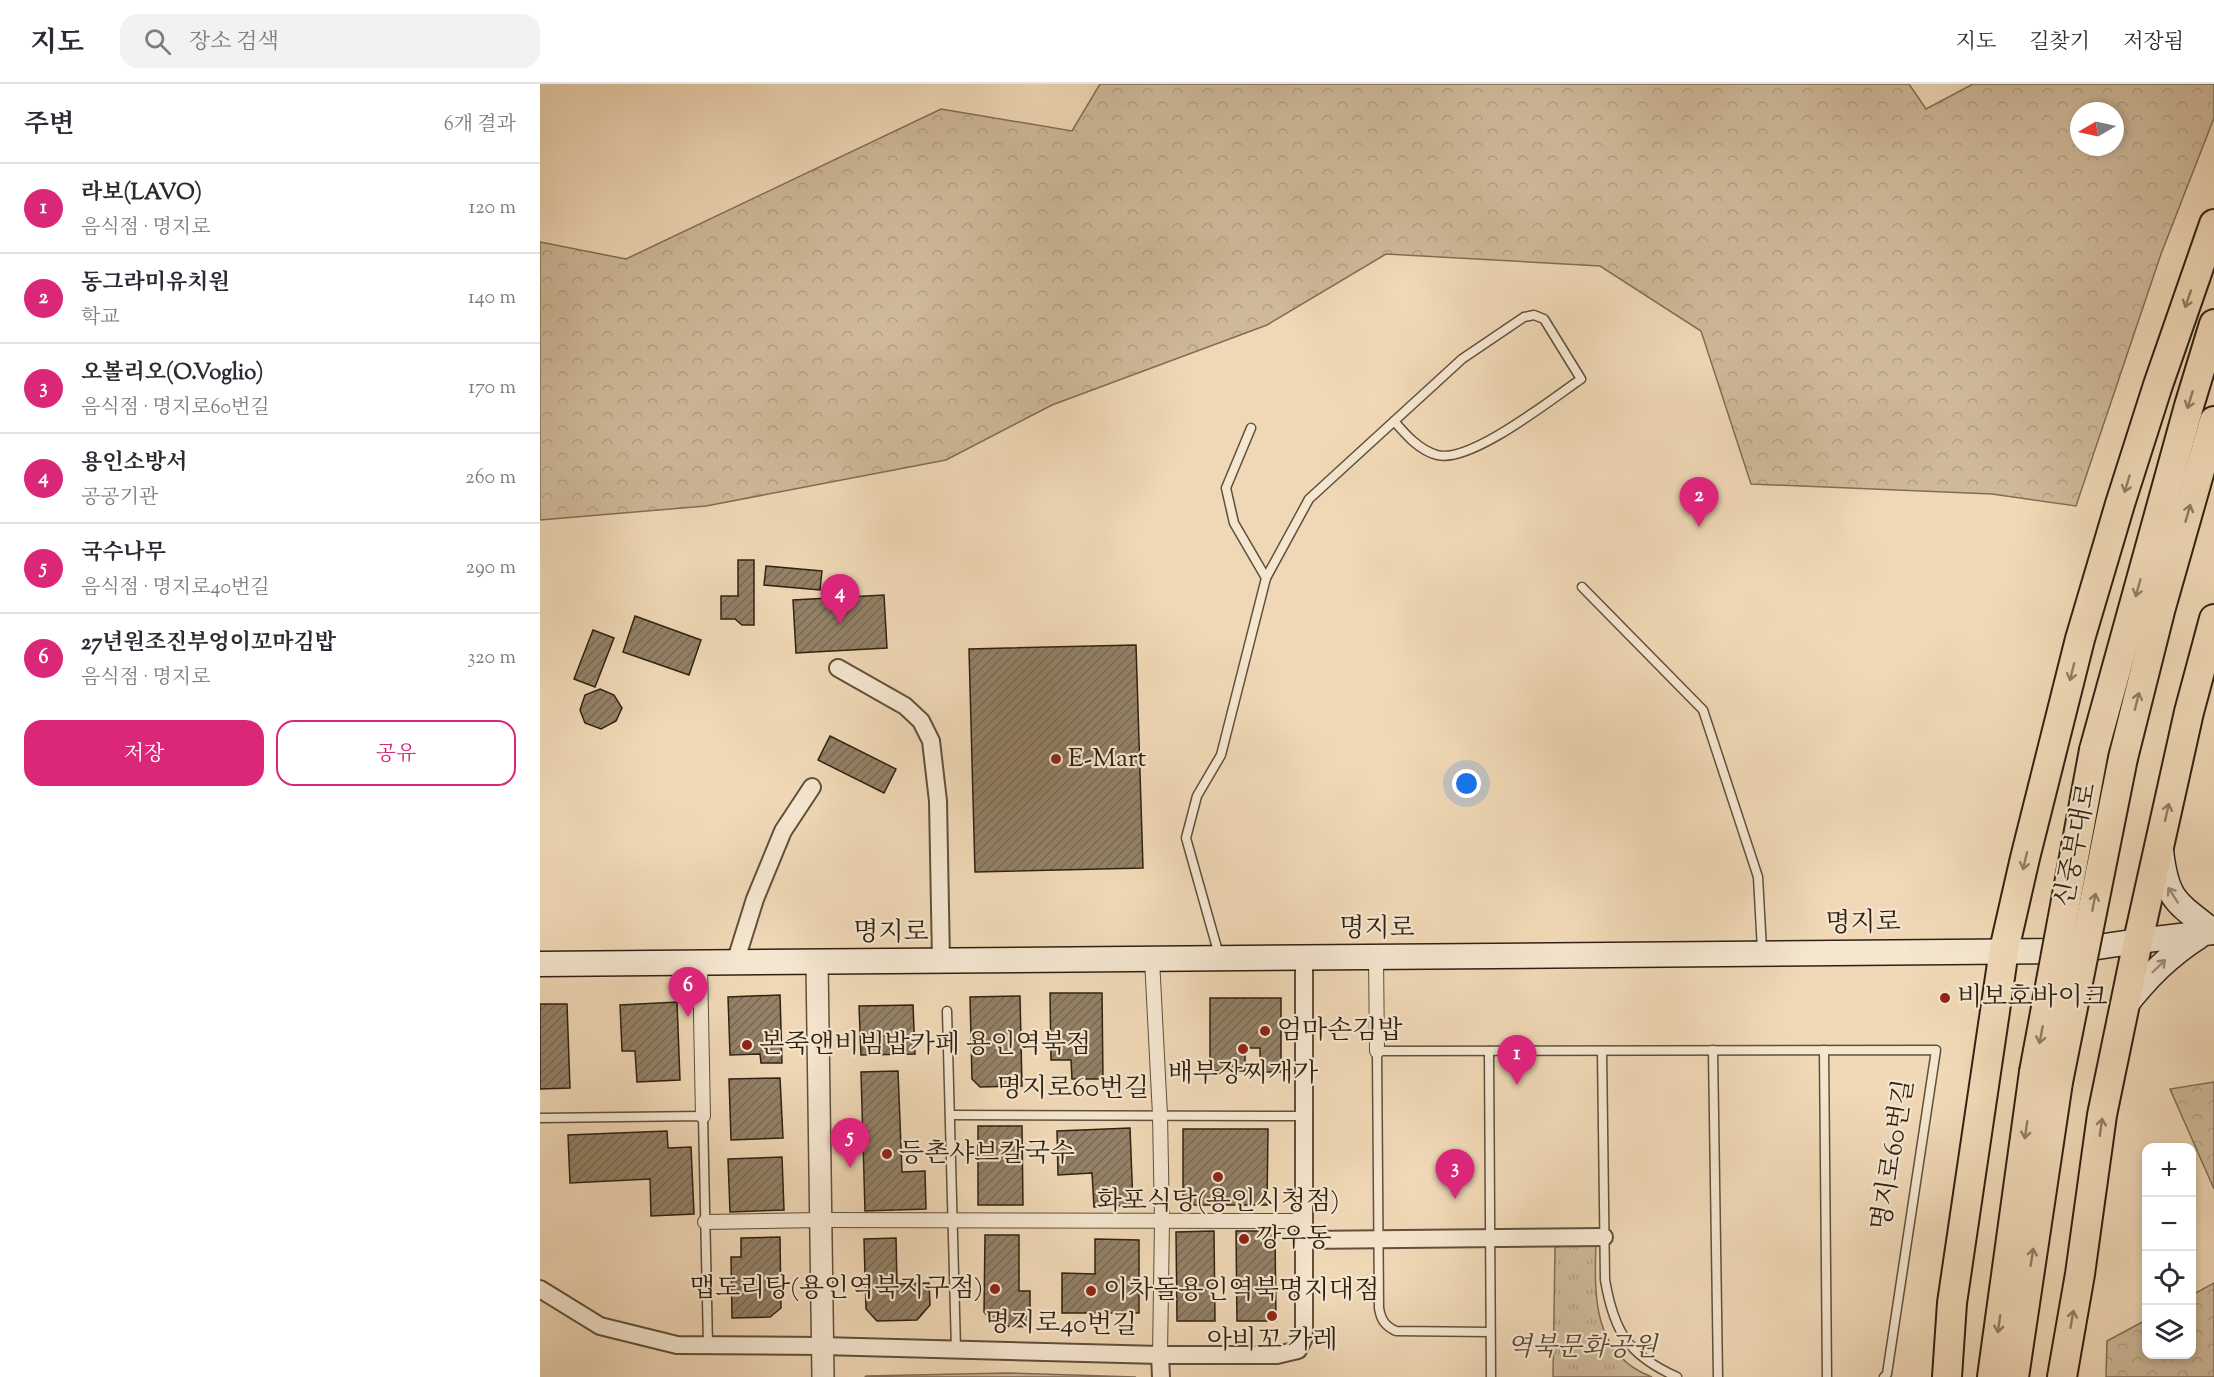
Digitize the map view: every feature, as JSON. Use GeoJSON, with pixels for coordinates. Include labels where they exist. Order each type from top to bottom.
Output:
{"type":"FeatureCollection","features":[{"type":"Feature","properties":{"kind":"highway"},"geometry":{"type":"LineString","coordinates":[[1947,1377],[1952,1303],[2004,951],[2080,639],[2158,385],[2214,224]]}},
{"type":"Feature","properties":{"kind":"highway","name":"신중부대로"},"geometry":{"type":"LineString","coordinates":[[1992,1377],[2046,1077],[2094,750],[2179,439],[2214,324]]}},
{"type":"Feature","properties":{"kind":"highway","name":"신중부대로"},"geometry":{"type":"LineString","coordinates":[[2014,1377],[2046,1077],[2160,611],[2214,421]]}},
{"type":"Feature","properties":{"kind":"highway"},"geometry":{"type":"LineString","coordinates":[[2062,1377],[2080,1274],[2102,1115],[2189,712],[2214,619]]}},
{"type":"Feature","properties":{"kind":"main road"},"geometry":{"type":"LineString","coordinates":[[2124,1007],[2143,982],[2163,962],[2179,949],[2210,933],[2176,902],[2168,889],[2160,843]]}},
{"type":"Feature","properties":{"kind":"main road","name":"명지로"},"geometry":{"type":"LineString","coordinates":[[540,964],[2071,951],[2138,940],[2210,933]]}},
{"type":"Feature","properties":{"kind":"street"},"geometry":{"type":"LineString","coordinates":[[838,668],[904,706],[921,721],[931,741],[938,801],[941,961]]}},
{"type":"Feature","properties":{"kind":"street"},"geometry":{"type":"LineString","coordinates":[[735,963],[755,899],[783,831],[812,787]]}},
{"type":"Feature","properties":{"kind":"street"},"geometry":{"type":"LineString","coordinates":[[1376,957],[1377,1051]]}},
{"type":"Feature","properties":{"kind":"street"},"geometry":{"type":"LineString","coordinates":[[1304,958],[1304,1240],[1604,1237]]}},
{"type":"Feature","properties":{"kind":"street"},"geometry":{"type":"LineString","coordinates":[[1152,959],[1160,1115],[1161,1377]]}},
{"type":"Feature","properties":{"kind":"street"},"geometry":{"type":"LineString","coordinates":[[817,962],[823,1377]]}},
{"type":"Feature","properties":{"kind":"street"},"geometry":{"type":"LineString","coordinates":[[700,963],[703,1116]]}},
{"type":"Feature","properties":{"kind":"street"},"geometry":{"type":"LineString","coordinates":[[705,1222],[820,1220],[1304,1221]]}},
{"type":"Feature","properties":{"kind":"street","name":"명지로40번길"},"geometry":{"type":"LineString","coordinates":[[540,1289],[600,1326],[677,1345],[822,1346],[1160,1355],[1276,1355],[1298,1350],[1303,1340],[1304,1240]]}},
{"type":"Feature","properties":{"kind":"lane"},"geometry":{"type":"LineString","coordinates":[[1220,959],[1186,838],[1197,796],[1221,755],[1266,578],[1309,499],[1394,421],[1462,359],[1524,317],[1534,315],[1544,319],[1581,379],[1489,441],[1454,456],[1438,455],[1420,447],[1394,421]]}},
{"type":"Feature","properties":{"kind":"lane"},"geometry":{"type":"LineString","coordinates":[[1251,428],[1226,488],[1234,523],[1266,578]]}},
{"type":"Feature","properties":{"kind":"lane"},"geometry":{"type":"LineString","coordinates":[[1582,587],[1703,710],[1758,877],[1762,954]]}},
{"type":"Feature","properties":{"kind":"lane"},"geometry":{"type":"LineString","coordinates":[[947,1011],[956,1350]]}},
{"type":"Feature","properties":{"kind":"lane"},"geometry":{"type":"LineString","coordinates":[[1713,1050],[1718,1377]]}},
{"type":"Feature","properties":{"kind":"lane"},"geometry":{"type":"LineString","coordinates":[[1824,1050],[1827,1377]]}},
{"type":"Feature","properties":{"kind":"lane","name":"명지로60번길"},"geometry":{"type":"LineString","coordinates":[[1377,1051],[1936,1050],[1887,1374],[1884,1377]]}},
{"type":"Feature","properties":{"kind":"lane"},"geometry":{"type":"LineString","coordinates":[[1377,1051],[1378,1308],[1381,1319],[1388,1328],[1396,1331],[1490,1332]]}},
{"type":"Feature","properties":{"kind":"lane"},"geometry":{"type":"LineString","coordinates":[[1489,1051],[1491,1377]]}},
{"type":"Feature","properties":{"kind":"lane"},"geometry":{"type":"LineString","coordinates":[[1602,1051],[1605,1280],[1610,1310],[1618,1330],[1646,1359],[1654,1366],[1677,1377]]}},
{"type":"Feature","properties":{"kind":"lane","name":"명지로60번길"},"geometry":{"type":"LineString","coordinates":[[950,1115],[1304,1116]]}},
{"type":"Feature","properties":{"kind":"lane"},"geometry":{"type":"LineString","coordinates":[[540,1118],[703,1116],[708,1346]]}},
{"type":"Feature","properties":{"kind":"green space"},"geometry":{"type":"Polygon","coordinates":[[[1100,84],[1909,84],[1926,109],[1973,84],[2214,84],[2214,118],[2161,254],[2076,506],[1992,494],[1751,484],[1701,331],[1600,266],[1386,254],[1267,325],[1052,405],[946,460],[706,506],[540,520],[540,242],[626,259],[941,109],[1072,131],[1100,84]]]}},
{"type":"Feature","properties":{"kind":"green space"},"geometry":{"type":"Polygon","coordinates":[[[2214,1082],[2214,1189],[2196,1148],[2196,1143],[2194,1143],[2170,1089],[2214,1082]]]}},
{"type":"Feature","properties":{"kind":"green space","name":"역북문화공원"},"geometry":{"type":"Polygon","coordinates":[[[1596,1243],[1597,1303],[1608,1339],[1618,1354],[1633,1367],[1652,1377],[1553,1377],[1555,1247],[1596,1243]]]}},
{"type":"Feature","properties":{"kind":"green space"},"geometry":{"type":"Polygon","coordinates":[[[2214,1283],[2214,1377],[2106,1377],[2107,1341],[2142,1322],[2142,1359],[2196,1359],[2196,1293],[2214,1283]]]}},
{"type":"Feature","properties":{"kind":"green space"},"geometry":{"type":"Polygon","coordinates":[[[1008,1373],[1136,1377],[865,1377],[866,1376],[1008,1373]]]}},
{"type":"Feature","properties":{"kind":"building"},"geometry":{"type":"Polygon","coordinates":[[[738,560],[754,560],[754,625],[742,625],[735,619],[721,619],[721,596],[738,596],[738,560]]]}},
{"type":"Feature","properties":{"kind":"building"},"geometry":{"type":"Polygon","coordinates":[[[766,566],[822,571],[820,590],[764,585],[766,566]]]}},
{"type":"Feature","properties":{"kind":"building"},"geometry":{"type":"Polygon","coordinates":[[[884,595],[887,648],[796,653],[793,600],[884,595]]]}},
{"type":"Feature","properties":{"kind":"building"},"geometry":{"type":"Polygon","coordinates":[[[635,616],[701,640],[689,675],[623,652],[635,616]]]}},
{"type":"Feature","properties":{"kind":"building"},"geometry":{"type":"Polygon","coordinates":[[[593,630],[614,638],[595,687],[574,679],[593,630]]]}},
{"type":"Feature","properties":{"kind":"building","name":"E-Mart"},"geometry":{"type":"Polygon","coordinates":[[[1136,645],[1143,868],[975,872],[969,649],[1136,645]]]}},
{"type":"Feature","properties":{"kind":"building"},"geometry":{"type":"Polygon","coordinates":[[[600,689],[614,695],[622,708],[616,721],[601,729],[585,723],[580,710],[585,695],[600,689]]]}},
{"type":"Feature","properties":{"kind":"building"},"geometry":{"type":"Polygon","coordinates":[[[830,736],[896,769],[884,793],[818,760],[830,736]]]}},
{"type":"Feature","properties":{"kind":"building"},"geometry":{"type":"Polygon","coordinates":[[[1050,993],[1102,993],[1103,1079],[1072,1079],[1071,1060],[1051,1060],[1050,993]]]}},
{"type":"Feature","properties":{"kind":"building"},"geometry":{"type":"Polygon","coordinates":[[[780,995],[782,1063],[761,1063],[760,1054],[730,1055],[728,997],[780,995]]]}},
{"type":"Feature","properties":{"kind":"building"},"geometry":{"type":"Polygon","coordinates":[[[1020,996],[1022,1086],[980,1087],[972,1079],[970,997],[1020,996]]]}},
{"type":"Feature","properties":{"kind":"building"},"geometry":{"type":"Polygon","coordinates":[[[1210,998],[1281,998],[1281,1072],[1260,1072],[1260,1048],[1245,1048],[1245,1071],[1210,1071],[1210,998]]]}},
{"type":"Feature","properties":{"kind":"building"},"geometry":{"type":"Polygon","coordinates":[[[677,1002],[680,1080],[637,1082],[635,1051],[622,1051],[620,1005],[677,1002]]]}},
{"type":"Feature","properties":{"kind":"building"},"geometry":{"type":"Polygon","coordinates":[[[540,1004],[567,1004],[570,1088],[540,1089],[540,1004]]]}},
{"type":"Feature","properties":{"kind":"building"},"geometry":{"type":"Polygon","coordinates":[[[913,1005],[915,1054],[861,1055],[859,1006],[913,1005]]]}},
{"type":"Feature","properties":{"kind":"building"},"geometry":{"type":"Polygon","coordinates":[[[898,1071],[902,1172],[925,1171],[926,1209],[865,1211],[861,1072],[898,1071]]]}},
{"type":"Feature","properties":{"kind":"building"},"geometry":{"type":"Polygon","coordinates":[[[780,1078],[783,1138],[731,1140],[729,1079],[780,1078]]]}},
{"type":"Feature","properties":{"kind":"building"},"geometry":{"type":"Polygon","coordinates":[[[978,1126],[1022,1126],[1023,1205],[978,1205],[978,1126]]]}},
{"type":"Feature","properties":{"kind":"building"},"geometry":{"type":"Polygon","coordinates":[[[1130,1128],[1133,1205],[1094,1207],[1092,1173],[1058,1175],[1057,1131],[1130,1128]]]}},
{"type":"Feature","properties":{"kind":"building"},"geometry":{"type":"Polygon","coordinates":[[[1183,1129],[1268,1129],[1267,1205],[1183,1205],[1183,1129]]]}},
{"type":"Feature","properties":{"kind":"building"},"geometry":{"type":"Polygon","coordinates":[[[667,1131],[668,1148],[691,1147],[694,1214],[651,1216],[650,1179],[570,1183],[568,1135],[667,1131]]]}},
{"type":"Feature","properties":{"kind":"building"},"geometry":{"type":"Polygon","coordinates":[[[782,1157],[784,1210],[730,1212],[728,1159],[782,1157]]]}},
{"type":"Feature","properties":{"kind":"building"},"geometry":{"type":"Polygon","coordinates":[[[1214,1231],[1215,1321],[1177,1321],[1176,1232],[1214,1231]]]}},
{"type":"Feature","properties":{"kind":"building"},"geometry":{"type":"Polygon","coordinates":[[[1236,1231],[1275,1231],[1276,1321],[1237,1321],[1236,1231]]]}},
{"type":"Feature","properties":{"kind":"building"},"geometry":{"type":"Polygon","coordinates":[[[985,1235],[1019,1235],[1019,1291],[1030,1291],[1030,1327],[997,1326],[984,1312],[985,1235]]]}},
{"type":"Feature","properties":{"kind":"building"},"geometry":{"type":"Polygon","coordinates":[[[780,1237],[781,1308],[770,1317],[732,1318],[731,1257],[741,1257],[741,1238],[780,1237]]]}},
{"type":"Feature","properties":{"kind":"building"},"geometry":{"type":"Polygon","coordinates":[[[896,1238],[897,1284],[929,1283],[930,1305],[917,1320],[877,1321],[866,1309],[864,1239],[896,1238]]]}},
{"type":"Feature","properties":{"kind":"building"},"geometry":{"type":"Polygon","coordinates":[[[1095,1239],[1139,1240],[1139,1313],[1062,1313],[1062,1273],[1095,1274],[1095,1239]]]}},
{"type":"Feature","properties":{"kind":"place","name":"동그라미유치원"},"geometry":{"type":"Point","coordinates":[1699,527]}},
{"type":"Feature","properties":{"kind":"place","name":"용인소방서"},"geometry":{"type":"Point","coordinates":[840,624]}},
{"type":"Feature","properties":{"kind":"place","name":"E-Mart"},"geometry":{"type":"Point","coordinates":[1056,759]}},
{"type":"Feature","properties":{"kind":"place","name":"비보호바이크"},"geometry":{"type":"Point","coordinates":[1945,998]}},
{"type":"Feature","properties":{"kind":"place","name":"27년원조진부엉이꼬마김밥"},"geometry":{"type":"Point","coordinates":[688,1017]}},
{"type":"Feature","properties":{"kind":"place","name":"엄마손김밥"},"geometry":{"type":"Point","coordinates":[1265,1031]}},
{"type":"Feature","properties":{"kind":"place","name":"본죽앤비빔밥카페 용인역북점"},"geometry":{"type":"Point","coordinates":[747,1045]}},
{"type":"Feature","properties":{"kind":"place","name":"배부장찌개가"},"geometry":{"type":"Point","coordinates":[1243,1049]}},
{"type":"Feature","properties":{"kind":"place","name":"라보(LAVO)"},"geometry":{"type":"Point","coordinates":[1517,1085]}},
{"type":"Feature","properties":{"kind":"place","name":"등촌샤브칼국수"},"geometry":{"type":"Point","coordinates":[887,1154]}},
{"type":"Feature","properties":{"kind":"place","name":"국수나무"},"geometry":{"type":"Point","coordinates":[850,1168]}},
{"type":"Feature","properties":{"kind":"place","name":"화포식당(용인시청점)"},"geometry":{"type":"Point","coordinates":[1218,1177]}},
{"type":"Feature","properties":{"kind":"place","name":"오볼리오(O.Voglio)"},"geometry":{"type":"Point","coordinates":[1455,1199]}},
{"type":"Feature","properties":{"kind":"place","name":"깡우동"},"geometry":{"type":"Point","coordinates":[1244,1239]}},
{"type":"Feature","properties":{"kind":"place","name":"맵도리탕(용인역북지구점)"},"geometry":{"type":"Point","coordinates":[995,1289]}},
{"type":"Feature","properties":{"kind":"place","name":"이차돌용인역북명지대점"},"geometry":{"type":"Point","coordinates":[1091,1291]}},
{"type":"Feature","properties":{"kind":"place","name":"아비꼬 카레"},"geometry":{"type":"Point","coordinates":[1272,1316]}}]}
